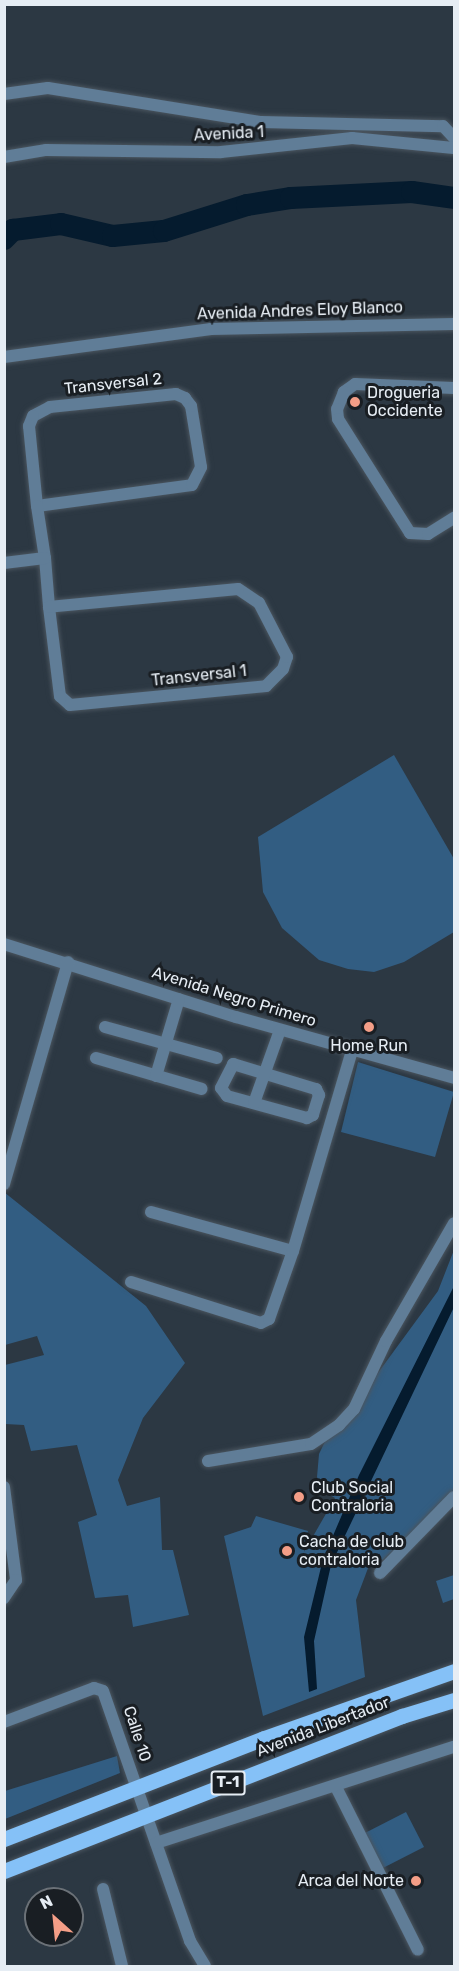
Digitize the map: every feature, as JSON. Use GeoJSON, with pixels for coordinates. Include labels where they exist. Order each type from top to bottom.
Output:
{"type":"FeatureCollection","features":[{"type":"Feature","properties":{"kind":"main road","name":"Avenida Libertador"},"geometry":{"type":"LineString","coordinates":[[4,1839],[136,1786],[454,1671]]}},
{"type":"Feature","properties":{"kind":"main road","name":"Avenida Libertador"},"geometry":{"type":"LineString","coordinates":[[4,1871],[147,1814],[454,1700]]}},
{"type":"Feature","properties":{"kind":"street"},"geometry":{"type":"LineString","coordinates":[[4,94],[48,88],[261,122],[443,126],[454,138]]}},
{"type":"Feature","properties":{"kind":"street","name":"Avenida 1"},"geometry":{"type":"LineString","coordinates":[[4,157],[46,150],[221,152],[352,138],[454,148]]}},
{"type":"Feature","properties":{"kind":"street","name":"Avenida Andres Eloy Blanco"},"geometry":{"type":"LineString","coordinates":[[4,357],[211,329],[454,324]]}},
{"type":"Feature","properties":{"kind":"street"},"geometry":{"type":"LineString","coordinates":[[454,388],[355,384],[344,392],[337,409],[338,418],[410,534],[428,534],[454,518]]}},
{"type":"Feature","properties":{"kind":"street","name":"Transversal 2"},"geometry":{"type":"LineString","coordinates":[[37,506],[192,485],[201,467],[190,406],[176,394],[41,410],[29,426],[37,506],[45,558]]}},
{"type":"Feature","properties":{"kind":"street"},"geometry":{"type":"LineString","coordinates":[[4,563],[45,558]]}},
{"type":"Feature","properties":{"kind":"street","name":"Transversal 1"},"geometry":{"type":"LineString","coordinates":[[45,558],[49,608],[60,696],[70,705],[266,686],[279,674],[286,657],[259,603],[238,589],[49,608]]}},
{"type":"Feature","properties":{"kind":"street","name":"Avenida Negro Primero"},"geometry":{"type":"LineString","coordinates":[[4,944],[280,1030],[454,1078]]}},
{"type":"Feature","properties":{"kind":"street"},"geometry":{"type":"LineString","coordinates":[[4,1184],[68,963]]}},
{"type":"Feature","properties":{"kind":"street"},"geometry":{"type":"LineString","coordinates":[[156,1076],[179,999]]}},
{"type":"Feature","properties":{"kind":"street"},"geometry":{"type":"LineString","coordinates":[[105,1027],[217,1058]]}},
{"type":"Feature","properties":{"kind":"street"},"geometry":{"type":"LineString","coordinates":[[254,1103],[280,1030]]}},
{"type":"Feature","properties":{"kind":"street"},"geometry":{"type":"LineString","coordinates":[[131,1282],[261,1323],[268,1319],[294,1251],[352,1050]]}},
{"type":"Feature","properties":{"kind":"street"},"geometry":{"type":"LineString","coordinates":[[96,1058],[202,1089]]}},
{"type":"Feature","properties":{"kind":"street"},"geometry":{"type":"LineString","coordinates":[[233,1064],[265,1074],[316,1089],[313,1115],[307,1118],[224,1093],[226,1069],[233,1064]]}},
{"type":"Feature","properties":{"kind":"street"},"geometry":{"type":"LineString","coordinates":[[151,1212],[294,1251]]}},
{"type":"Feature","properties":{"kind":"street"},"geometry":{"type":"LineString","coordinates":[[208,1461],[311,1444],[339,1425],[354,1409],[386,1341],[454,1223]]}},
{"type":"Feature","properties":{"kind":"street"},"geometry":{"type":"LineString","coordinates":[[4,1487],[16,1580],[4,1598]]}},
{"type":"Feature","properties":{"kind":"street"},"geometry":{"type":"LineString","coordinates":[[380,1573],[454,1497]]}},
{"type":"Feature","properties":{"kind":"street","name":"Calle 10"},"geometry":{"type":"LineString","coordinates":[[4,1722],[94,1688],[103,1691],[136,1786]]}},
{"type":"Feature","properties":{"kind":"street"},"geometry":{"type":"LineString","coordinates":[[156,1843],[336,1787],[454,1747]]}},
{"type":"Feature","properties":{"kind":"street"},"geometry":{"type":"LineString","coordinates":[[136,1786],[190,1941],[205,1966]]}},
{"type":"Feature","properties":{"kind":"street"},"geometry":{"type":"LineString","coordinates":[[336,1787],[418,1950]]}},
{"type":"Feature","properties":{"kind":"street"},"geometry":{"type":"LineString","coordinates":[[103,1889],[122,1966]]}},
{"type":"Feature","properties":{"kind":"shaded area"},"geometry":{"type":"Polygon","coordinates":[[[394,755],[454,859],[454,932],[404,962],[374,972],[348,969],[319,960],[282,928],[263,892],[258,837],[394,755]]]}},
{"type":"Feature","properties":{"kind":"shaded area"},"geometry":{"type":"Polygon","coordinates":[[[358,1062],[454,1092],[435,1157],[341,1132],[358,1062]]]}},
{"type":"Feature","properties":{"kind":"shaded area"},"geometry":{"type":"Polygon","coordinates":[[[4,1192],[146,1306],[185,1363],[143,1418],[118,1480],[127,1506],[160,1497],[162,1550],[173,1550],[189,1615],[133,1627],[128,1595],[95,1598],[78,1522],[97,1515],[77,1445],[31,1451],[24,1425],[5,1424],[5,1365],[44,1355],[37,1336],[5,1345],[4,1192]]]}},
{"type":"Feature","properties":{"kind":"shaded area"},"geometry":{"type":"Polygon","coordinates":[[[454,1250],[454,1492],[383,1560],[373,1555],[356,1600],[365,1677],[263,1716],[224,1536],[251,1527],[256,1516],[308,1531],[304,1552],[335,1498],[323,1491],[317,1477],[319,1454],[330,1431],[347,1415],[438,1291],[454,1250]]]}},
{"type":"Feature","properties":{"kind":"shaded area"},"geometry":{"type":"Polygon","coordinates":[[[454,1286],[454,1307],[331,1565],[314,1641],[317,1689],[309,1692],[304,1637],[323,1559],[359,1475],[454,1286]]]}},
{"type":"Feature","properties":{"kind":"shaded area"},"geometry":{"type":"Polygon","coordinates":[[[454,1575],[454,1599],[443,1603],[436,1581],[454,1575]]]}},
{"type":"Feature","properties":{"kind":"shaded area"},"geometry":{"type":"Polygon","coordinates":[[[117,1756],[120,1773],[5,1819],[5,1791],[117,1756]]]}},
{"type":"Feature","properties":{"kind":"shaded area"},"geometry":{"type":"Polygon","coordinates":[[[406,1812],[424,1847],[379,1870],[361,1835],[406,1812]]]}},
{"type":"Feature","properties":{"kind":"waterway"},"geometry":{"type":"LineString","coordinates":[[4,239],[13,230],[61,224],[113,236],[164,231],[247,205],[291,198],[412,192],[454,198]]}},
{"type":"Feature","properties":{"kind":"place","name":"Drogueria Occidente"},"geometry":{"type":"Point","coordinates":[355,402]}},
{"type":"Feature","properties":{"kind":"place","name":"Home Run"},"geometry":{"type":"Point","coordinates":[369,1027]}},
{"type":"Feature","properties":{"kind":"place","name":"Club Social Contraloria"},"geometry":{"type":"Point","coordinates":[299,1497]}},
{"type":"Feature","properties":{"kind":"place","name":"Cacha de club contraloria"},"geometry":{"type":"Point","coordinates":[287,1551]}},
{"type":"Feature","properties":{"kind":"place","name":"Arca del Norte"},"geometry":{"type":"Point","coordinates":[416,1881]}}]}
